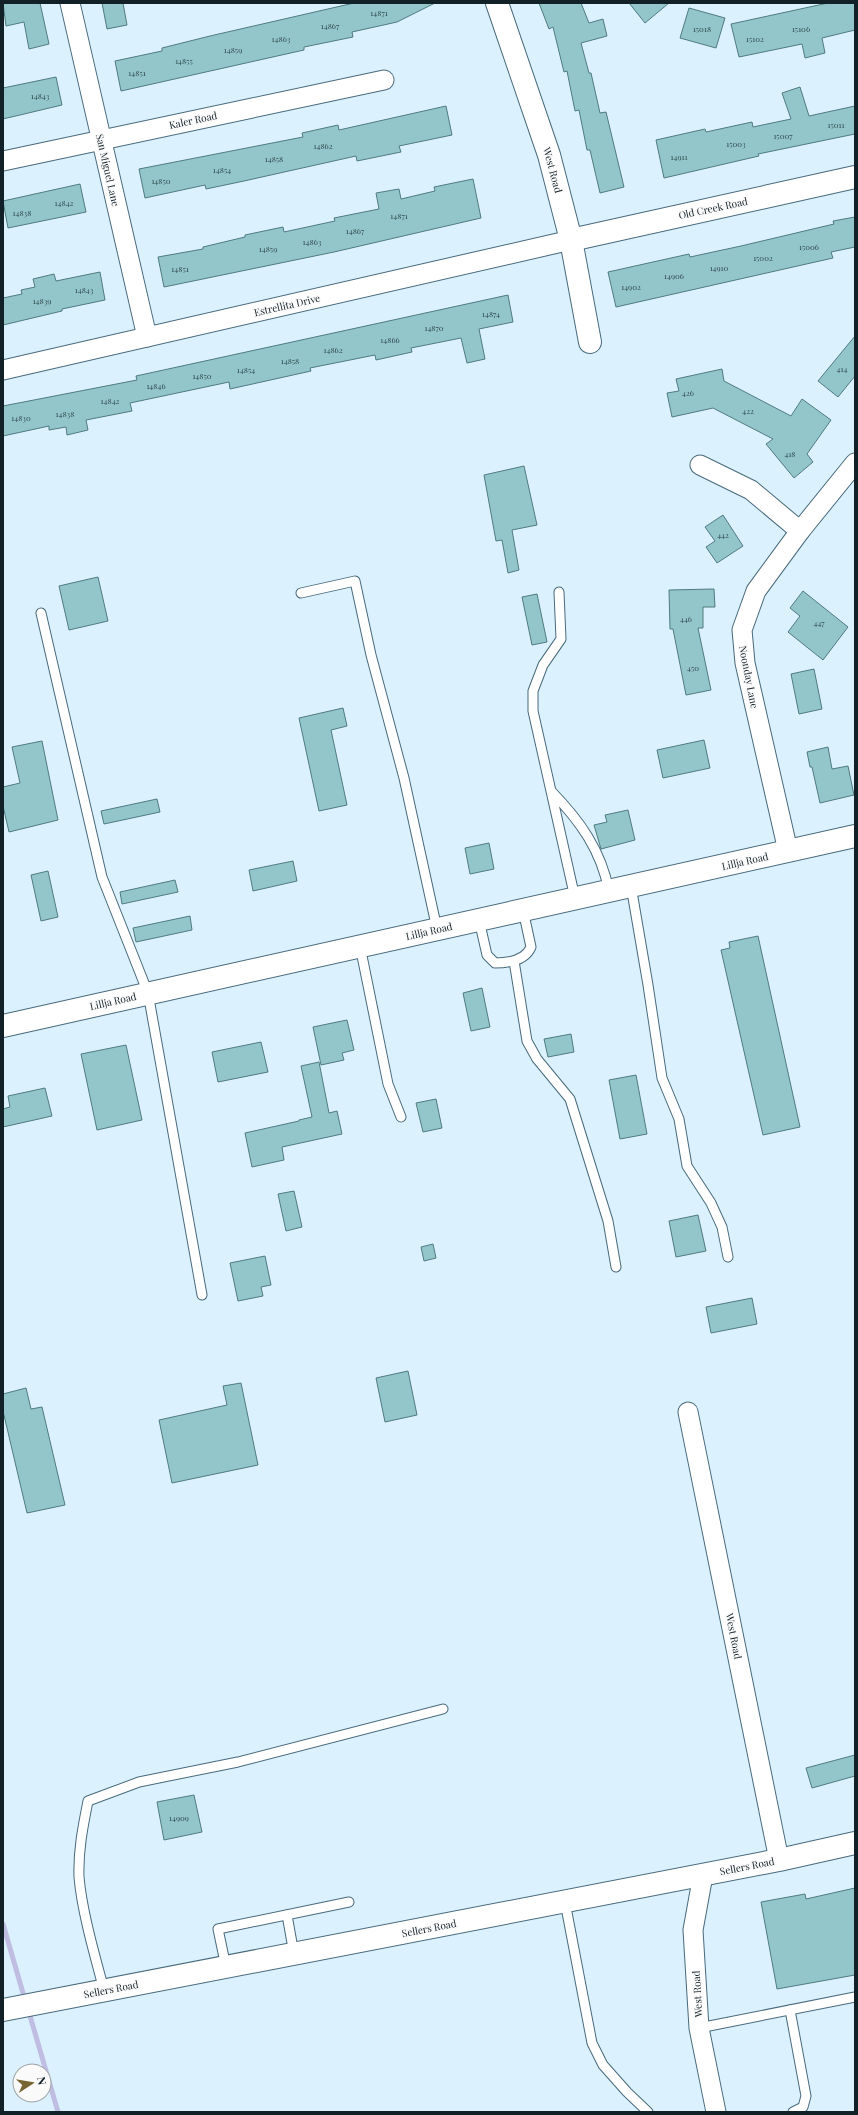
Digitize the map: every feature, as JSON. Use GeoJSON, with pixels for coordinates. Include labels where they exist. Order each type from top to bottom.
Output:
{"type":"FeatureCollection","features":[{"type":"Feature","properties":{"kind":"street","name":"San Miguel Lane"},"geometry":{"type":"LineString","coordinates":[[70,3],[100,139],[147,337]]}},
{"type":"Feature","properties":{"kind":"street","name":"West Road"},"geometry":{"type":"LineString","coordinates":[[497,3],[549,155],[571,240],[590,342]]}},
{"type":"Feature","properties":{"kind":"street","name":"Kaler Road"},"geometry":{"type":"LineString","coordinates":[[3,161],[100,139],[384,80]]}},
{"type":"Feature","properties":{"kind":"street","name":"Old Creek Road"},"geometry":{"type":"LineString","coordinates":[[571,240],[855,177]]}},
{"type":"Feature","properties":{"kind":"street","name":"Estrellita Drive"},"geometry":{"type":"LineString","coordinates":[[3,370],[571,240]]}},
{"type":"Feature","properties":{"kind":"street","name":"Noonday Lane"},"geometry":{"type":"LineString","coordinates":[[788,851],[745,662],[742,630],[756,591],[800,531],[855,463]]}},
{"type":"Feature","properties":{"kind":"street"},"geometry":{"type":"LineString","coordinates":[[700,466],[751,490],[800,531]]}},
{"type":"Feature","properties":{"kind":"street","name":"Lillja Road"},"geometry":{"type":"LineString","coordinates":[[3,1026],[855,836]]}},
{"type":"Feature","properties":{"kind":"street","name":"West Road"},"geometry":{"type":"LineString","coordinates":[[688,1412],[779,1860]]}},
{"type":"Feature","properties":{"kind":"street","name":"Sellers Road"},"geometry":{"type":"LineString","coordinates":[[5,2009],[703,1875],[855,1843]]}},
{"type":"Feature","properties":{"kind":"street","name":"West Road"},"geometry":{"type":"LineString","coordinates":[[703,1875],[693,1930],[699,2028],[716,2112]]}},
{"type":"Feature","properties":{"kind":"lane"},"geometry":{"type":"LineString","coordinates":[[301,593],[355,581],[371,655],[404,778],[437,929]]}},
{"type":"Feature","properties":{"kind":"lane"},"geometry":{"type":"LineString","coordinates":[[559,592],[561,639],[543,665],[533,691],[533,711],[575,898]]}},
{"type":"Feature","properties":{"kind":"lane"},"geometry":{"type":"LineString","coordinates":[[41,613],[63,700],[102,877],[148,993],[202,1295]]}},
{"type":"Feature","properties":{"kind":"lane"},"geometry":{"type":"LineString","coordinates":[[551,791],[574,815],[590,840],[606,876],[609,891]]}},
{"type":"Feature","properties":{"kind":"lane"},"geometry":{"type":"LineString","coordinates":[[631,886],[662,1078],[679,1119],[687,1166],[711,1203],[722,1227],[728,1257]]}},
{"type":"Feature","properties":{"kind":"lane"},"geometry":{"type":"LineString","coordinates":[[479,920],[487,955],[495,963],[514,961],[525,957],[531,947],[523,910]]}},
{"type":"Feature","properties":{"kind":"lane"},"geometry":{"type":"LineString","coordinates":[[360,946],[388,1084],[401,1117]]}},
{"type":"Feature","properties":{"kind":"lane"},"geometry":{"type":"LineString","coordinates":[[514,961],[527,1041],[537,1059],[570,1099],[608,1221],[616,1267]]}},
{"type":"Feature","properties":{"kind":"lane"},"geometry":{"type":"LineString","coordinates":[[104,1990],[90,1935],[79,1877],[81,1834],[88,1801],[139,1782],[238,1762],[443,1709]]}},
{"type":"Feature","properties":{"kind":"lane"},"geometry":{"type":"LineString","coordinates":[[226,1967],[218,1929],[349,1902]]}},
{"type":"Feature","properties":{"kind":"lane"},"geometry":{"type":"LineString","coordinates":[[564,1902],[592,2043],[603,2065],[626,2092],[648,2112]]}},
{"type":"Feature","properties":{"kind":"lane"},"geometry":{"type":"LineString","coordinates":[[286,1915],[294,1954]]}},
{"type":"Feature","properties":{"kind":"lane"},"geometry":{"type":"LineString","coordinates":[[699,2028],[855,1997]]}},
{"type":"Feature","properties":{"kind":"lane"},"geometry":{"type":"LineString","coordinates":[[790,2010],[806,2096],[803,2107],[794,2112]]}},
{"type":"Feature","properties":{"kind":"building"},"geometry":{"type":"Polygon","coordinates":[[[3,3],[40,3],[49,44],[29,49],[24,22],[6,26],[3,3]]]}},
{"type":"Feature","properties":{"kind":"building"},"geometry":{"type":"Polygon","coordinates":[[[102,3],[123,3],[127,25],[107,29],[102,3]]]}},
{"type":"Feature","properties":{"kind":"building"},"geometry":{"type":"Polygon","coordinates":[[[354,3],[435,3],[397,22],[352,32],[353,37],[304,47],[304,50],[121,91],[115,61],[162,51],[162,48],[210,36],[354,3]]]}},
{"type":"Feature","properties":{"kind":"building"},"geometry":{"type":"Polygon","coordinates":[[[539,3],[581,3],[589,23],[603,19],[607,36],[581,43],[589,73],[591,73],[600,113],[606,112],[624,187],[600,193],[590,150],[587,150],[579,110],[575,111],[567,71],[564,72],[553,27],[549,29],[539,3]]]}},
{"type":"Feature","properties":{"kind":"building"},"geometry":{"type":"Polygon","coordinates":[[[629,3],[669,3],[645,23],[629,3]]]}},
{"type":"Feature","properties":{"kind":"building"},"geometry":{"type":"Polygon","coordinates":[[[828,3],[855,3],[855,30],[822,38],[825,53],[805,58],[802,44],[739,57],[731,24],[828,3]]]}},
{"type":"Feature","properties":{"kind":"building"},"geometry":{"type":"Polygon","coordinates":[[[689,8],[725,18],[716,48],[680,38],[689,8]]]}},
{"type":"Feature","properties":{"kind":"building"},"geometry":{"type":"Polygon","coordinates":[[[56,77],[62,105],[3,119],[3,88],[56,77]]]}},
{"type":"Feature","properties":{"kind":"building"},"geometry":{"type":"Polygon","coordinates":[[[800,87],[809,116],[855,106],[855,134],[758,154],[759,156],[664,178],[656,140],[705,129],[706,132],[752,122],[753,127],[791,119],[782,93],[800,87]]]}},
{"type":"Feature","properties":{"kind":"building"},"geometry":{"type":"Polygon","coordinates":[[[446,106],[452,135],[399,146],[401,152],[357,161],[356,156],[206,189],[205,185],[145,198],[139,169],[303,137],[302,133],[338,125],[339,130],[446,106]]]}},
{"type":"Feature","properties":{"kind":"building"},"geometry":{"type":"Polygon","coordinates":[[[473,179],[481,218],[334,252],[164,287],[158,257],[203,249],[203,247],[245,237],[245,235],[283,227],[284,232],[335,221],[334,218],[379,209],[376,193],[399,189],[401,199],[435,191],[434,187],[473,179]]]}},
{"type":"Feature","properties":{"kind":"building"},"geometry":{"type":"Polygon","coordinates":[[[80,184],[86,212],[8,228],[3,201],[80,184]]]}},
{"type":"Feature","properties":{"kind":"building"},"geometry":{"type":"Polygon","coordinates":[[[855,217],[855,247],[831,252],[833,258],[616,307],[608,272],[689,254],[690,257],[741,246],[834,224],[833,221],[855,217]]]}},
{"type":"Feature","properties":{"kind":"building"},"geometry":{"type":"Polygon","coordinates":[[[100,272],[105,300],[62,309],[62,311],[3,325],[3,298],[22,294],[21,290],[35,287],[33,279],[54,274],[56,281],[100,272]]]}},
{"type":"Feature","properties":{"kind":"building"},"geometry":{"type":"Polygon","coordinates":[[[508,295],[513,322],[479,329],[485,359],[467,363],[461,338],[411,348],[412,352],[376,360],[375,355],[310,368],[311,371],[230,389],[229,382],[130,403],[132,411],[86,420],[88,430],[67,435],[66,427],[49,430],[49,426],[3,436],[3,406],[137,380],[136,376],[508,295]]]}},
{"type":"Feature","properties":{"kind":"building"},"geometry":{"type":"Polygon","coordinates":[[[855,336],[855,376],[838,397],[818,381],[855,336]]]}},
{"type":"Feature","properties":{"kind":"building"},"geometry":{"type":"Polygon","coordinates":[[[722,369],[724,381],[791,416],[802,399],[831,420],[807,454],[813,462],[794,478],[766,444],[773,439],[713,408],[672,417],[667,393],[679,391],[676,379],[722,369]]]}},
{"type":"Feature","properties":{"kind":"building"},"geometry":{"type":"Polygon","coordinates":[[[524,466],[537,525],[512,530],[519,570],[508,573],[502,540],[496,541],[484,475],[524,466]]]}},
{"type":"Feature","properties":{"kind":"building"},"geometry":{"type":"Polygon","coordinates":[[[723,515],[743,546],[717,563],[706,547],[715,541],[705,527],[723,515]]]}},
{"type":"Feature","properties":{"kind":"building"},"geometry":{"type":"Polygon","coordinates":[[[98,577],[108,621],[69,630],[59,586],[98,577]]]}},
{"type":"Feature","properties":{"kind":"building"},"geometry":{"type":"Polygon","coordinates":[[[714,589],[715,607],[703,607],[703,628],[698,628],[711,690],[686,695],[673,629],[670,629],[669,590],[714,589]]]}},
{"type":"Feature","properties":{"kind":"building"},"geometry":{"type":"Polygon","coordinates":[[[803,591],[848,627],[823,660],[788,632],[800,616],[790,608],[803,591]]]}},
{"type":"Feature","properties":{"kind":"building"},"geometry":{"type":"Polygon","coordinates":[[[537,594],[547,642],[532,645],[522,597],[537,594]]]}},
{"type":"Feature","properties":{"kind":"building"},"geometry":{"type":"Polygon","coordinates":[[[814,669],[822,709],[799,714],[791,674],[814,669]]]}},
{"type":"Feature","properties":{"kind":"building"},"geometry":{"type":"Polygon","coordinates":[[[343,708],[347,726],[331,730],[347,805],[319,811],[299,718],[343,708]]]}},
{"type":"Feature","properties":{"kind":"building"},"geometry":{"type":"Polygon","coordinates":[[[704,740],[710,768],[663,778],[657,750],[704,740]]]}},
{"type":"Feature","properties":{"kind":"building"},"geometry":{"type":"Polygon","coordinates":[[[42,741],[58,820],[9,832],[3,806],[3,787],[20,783],[12,747],[42,741]]]}},
{"type":"Feature","properties":{"kind":"building"},"geometry":{"type":"Polygon","coordinates":[[[828,747],[832,769],[848,766],[854,795],[820,803],[807,752],[828,747]]]}},
{"type":"Feature","properties":{"kind":"building"},"geometry":{"type":"Polygon","coordinates":[[[157,799],[160,812],[104,824],[101,811],[157,799]]]}},
{"type":"Feature","properties":{"kind":"building"},"geometry":{"type":"Polygon","coordinates":[[[628,810],[635,840],[601,849],[594,825],[607,822],[605,815],[628,810]]]}},
{"type":"Feature","properties":{"kind":"building"},"geometry":{"type":"Polygon","coordinates":[[[489,843],[494,869],[470,874],[465,848],[489,843]]]}},
{"type":"Feature","properties":{"kind":"building"},"geometry":{"type":"Polygon","coordinates":[[[293,861],[297,881],[253,891],[249,870],[293,861]]]}},
{"type":"Feature","properties":{"kind":"building"},"geometry":{"type":"Polygon","coordinates":[[[48,871],[58,917],[41,921],[31,875],[48,871]]]}},
{"type":"Feature","properties":{"kind":"building"},"geometry":{"type":"Polygon","coordinates":[[[175,880],[178,892],[122,904],[120,892],[175,880]]]}},
{"type":"Feature","properties":{"kind":"building"},"geometry":{"type":"Polygon","coordinates":[[[190,916],[192,930],[136,942],[133,928],[190,916]]]}},
{"type":"Feature","properties":{"kind":"building"},"geometry":{"type":"Polygon","coordinates":[[[758,936],[800,1127],[763,1135],[721,950],[730,948],[729,942],[758,936]]]}},
{"type":"Feature","properties":{"kind":"building"},"geometry":{"type":"Polygon","coordinates":[[[482,988],[490,1027],[471,1031],[463,993],[482,988]]]}},
{"type":"Feature","properties":{"kind":"building"},"geometry":{"type":"Polygon","coordinates":[[[347,1020],[354,1050],[342,1053],[344,1060],[321,1065],[313,1027],[347,1020]]]}},
{"type":"Feature","properties":{"kind":"building"},"geometry":{"type":"Polygon","coordinates":[[[571,1034],[574,1052],[548,1057],[544,1039],[571,1034]]]}},
{"type":"Feature","properties":{"kind":"building"},"geometry":{"type":"Polygon","coordinates":[[[261,1042],[268,1072],[218,1082],[212,1052],[261,1042]]]}},
{"type":"Feature","properties":{"kind":"building"},"geometry":{"type":"Polygon","coordinates":[[[126,1045],[142,1120],[97,1130],[81,1054],[126,1045]]]}},
{"type":"Feature","properties":{"kind":"building"},"geometry":{"type":"Polygon","coordinates":[[[319,1062],[329,1113],[337,1111],[342,1134],[282,1147],[284,1160],[252,1167],[245,1133],[312,1117],[301,1066],[319,1062]]]}},
{"type":"Feature","properties":{"kind":"building"},"geometry":{"type":"Polygon","coordinates":[[[636,1075],[647,1134],[620,1139],[609,1080],[636,1075]]]}},
{"type":"Feature","properties":{"kind":"building"},"geometry":{"type":"Polygon","coordinates":[[[45,1088],[52,1116],[3,1127],[3,1109],[10,1107],[8,1096],[45,1088]]]}},
{"type":"Feature","properties":{"kind":"building"},"geometry":{"type":"Polygon","coordinates":[[[436,1099],[442,1128],[423,1132],[416,1103],[436,1099]]]}},
{"type":"Feature","properties":{"kind":"building"},"geometry":{"type":"Polygon","coordinates":[[[294,1191],[302,1227],[286,1231],[278,1194],[294,1191]]]}},
{"type":"Feature","properties":{"kind":"building"},"geometry":{"type":"Polygon","coordinates":[[[698,1215],[706,1251],[676,1257],[669,1221],[698,1215]]]}},
{"type":"Feature","properties":{"kind":"building"},"geometry":{"type":"Polygon","coordinates":[[[433,1244],[436,1258],[424,1261],[421,1247],[433,1244]]]}},
{"type":"Feature","properties":{"kind":"building"},"geometry":{"type":"Polygon","coordinates":[[[265,1256],[271,1285],[261,1287],[263,1296],[238,1301],[230,1263],[265,1256]]]}},
{"type":"Feature","properties":{"kind":"building"},"geometry":{"type":"Polygon","coordinates":[[[752,1298],[757,1324],[711,1333],[706,1307],[752,1298]]]}},
{"type":"Feature","properties":{"kind":"building"},"geometry":{"type":"Polygon","coordinates":[[[408,1371],[417,1415],[385,1422],[376,1378],[408,1371]]]}},
{"type":"Feature","properties":{"kind":"building"},"geometry":{"type":"Polygon","coordinates":[[[241,1383],[258,1465],[172,1483],[159,1420],[227,1405],[223,1386],[241,1383]]]}},
{"type":"Feature","properties":{"kind":"building"},"geometry":{"type":"Polygon","coordinates":[[[26,1388],[31,1409],[42,1407],[65,1505],[27,1513],[3,1411],[3,1394],[26,1388]]]}},
{"type":"Feature","properties":{"kind":"building"},"geometry":{"type":"Polygon","coordinates":[[[855,1755],[855,1776],[812,1788],[806,1768],[855,1755]]]}},
{"type":"Feature","properties":{"kind":"building"},"geometry":{"type":"Polygon","coordinates":[[[194,1795],[202,1832],[164,1840],[157,1802],[194,1795]]]}},
{"type":"Feature","properties":{"kind":"building"},"geometry":{"type":"Polygon","coordinates":[[[855,1888],[855,1975],[777,1989],[761,1902],[805,1894],[806,1899],[855,1888]]]}},
{"type":"Feature","properties":{"kind":"waterway"},"geometry":{"type":"LineString","coordinates":[[3,1924],[25,2000]]}},
{"type":"Feature","properties":{"kind":"waterway"},"geometry":{"type":"LineString","coordinates":[[28,2009],[58,2112]]}}]}
